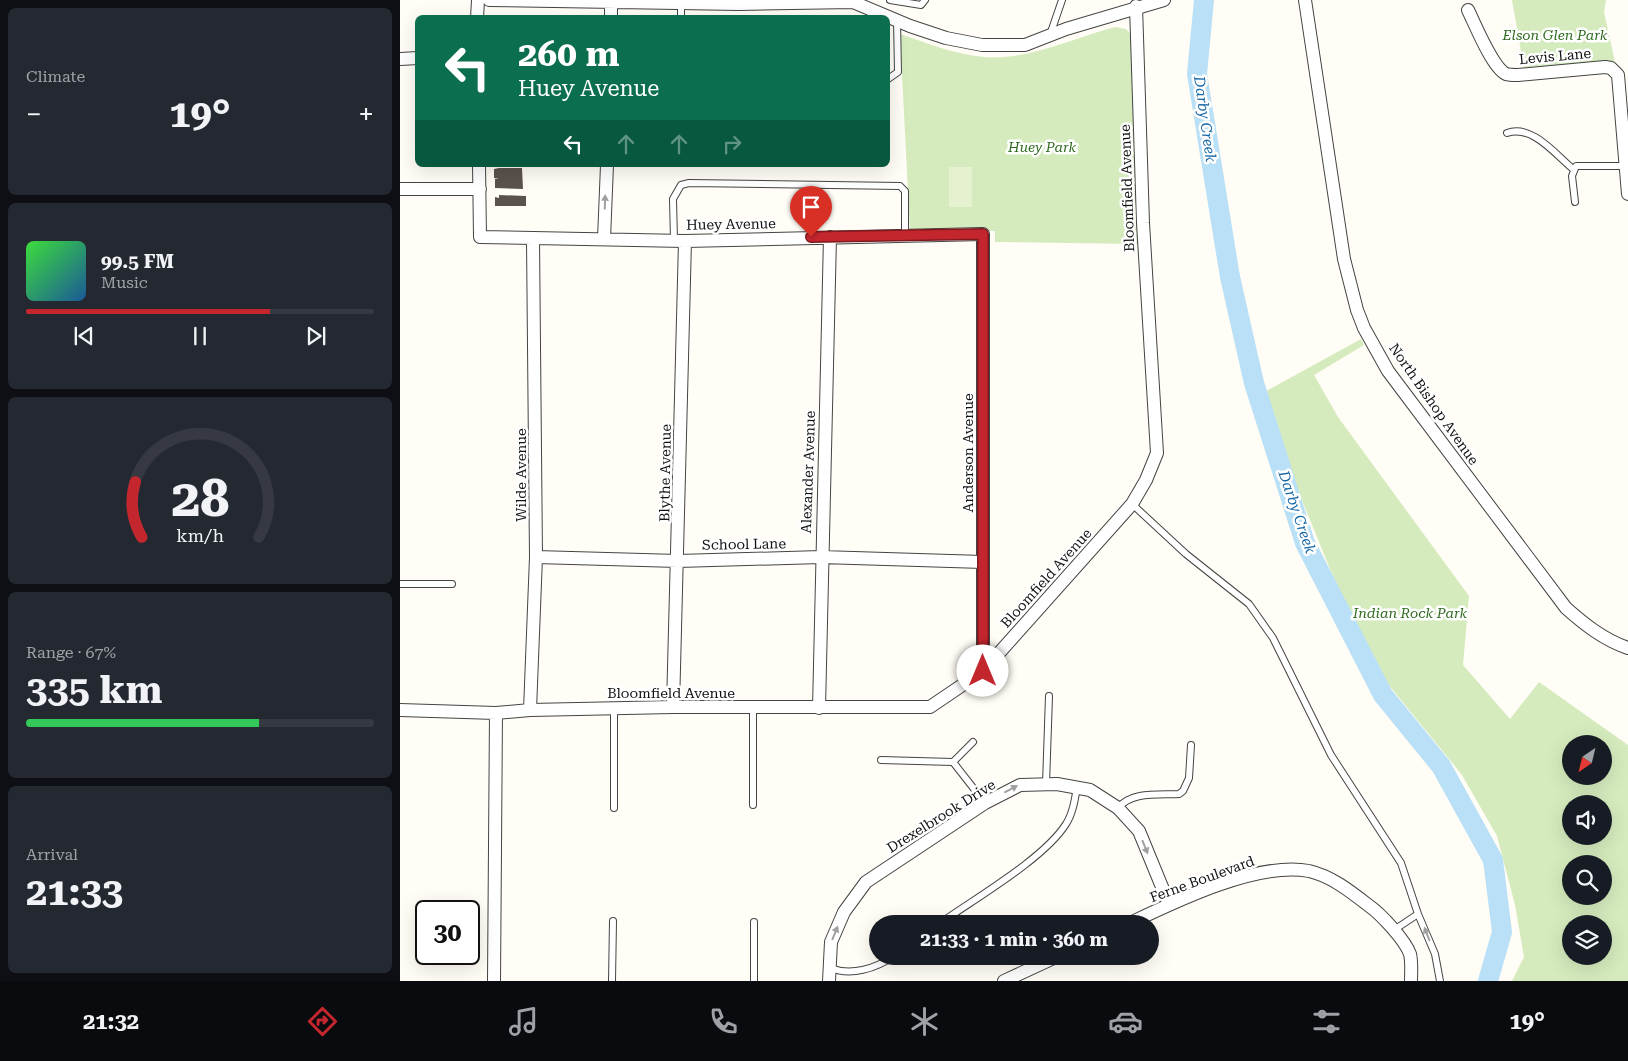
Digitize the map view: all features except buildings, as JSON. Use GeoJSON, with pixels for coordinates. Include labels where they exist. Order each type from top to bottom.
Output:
{"type":"FeatureCollection","features":[{"type":"Feature","properties":{"kind":"street"},"geometry":{"type":"LineString","coordinates":[[477,15],[478,0]]}},
{"type":"Feature","properties":{"kind":"street"},"geometry":{"type":"LineString","coordinates":[[489,0],[681,3],[854,1],[884,15]]}},
{"type":"Feature","properties":{"kind":"street"},"geometry":{"type":"LineString","coordinates":[[890,18],[946,38],[982,45],[1025,45],[1136,6],[1164,0]]}},
{"type":"Feature","properties":{"kind":"street","name":"North Bishop Avenue"},"geometry":{"type":"LineString","coordinates":[[1305,0],[1344,258],[1350,290],[1364,328],[1388,371],[1548,586],[1583,623],[1628,648]]}},
{"type":"Feature","properties":{"kind":"street"},"geometry":{"type":"LineString","coordinates":[[611,1],[611,15]]}},
{"type":"Feature","properties":{"kind":"street","name":"Bloomfield Avenue"},"geometry":{"type":"LineString","coordinates":[[400,710],[496,713],[530,710],[673,707],[930,707],[983,671],[1132,504],[1146,480],[1157,453],[1142,223],[1136,6]]}},
{"type":"Feature","properties":{"kind":"street","name":"Levis Lane"},"geometry":{"type":"LineString","coordinates":[[1468,10],[1486,46],[1498,66],[1506,74],[1518,75],[1605,67],[1618,75],[1628,194]]}},
{"type":"Feature","properties":{"kind":"street"},"geometry":{"type":"LineString","coordinates":[[400,59],[415,58]]}},
{"type":"Feature","properties":{"kind":"street"},"geometry":{"type":"LineString","coordinates":[[400,189],[480,189],[479,167]]}},
{"type":"Feature","properties":{"kind":"street"},"geometry":{"type":"LineString","coordinates":[[604,239],[607,167]]}},
{"type":"Feature","properties":{"kind":"street","name":"Huey Avenue"},"geometry":{"type":"LineString","coordinates":[[480,189],[480,238],[679,240],[983,234]]}},
{"type":"Feature","properties":{"kind":"street","name":"Anderson Avenue"},"geometry":{"type":"LineString","coordinates":[[983,234],[983,671]]}},
{"type":"Feature","properties":{"kind":"street","name":"Alexander Avenue"},"geometry":{"type":"LineString","coordinates":[[819,708],[821,557],[830,237]]}},
{"type":"Feature","properties":{"kind":"street","name":"Wilde Avenue"},"geometry":{"type":"LineString","coordinates":[[530,710],[536,557],[534,240]]}},
{"type":"Feature","properties":{"kind":"street","name":"Blythe Avenue"},"geometry":{"type":"LineString","coordinates":[[673,707],[678,561],[679,240]]}},
{"type":"Feature","properties":{"kind":"street","name":"School Lane"},"geometry":{"type":"LineString","coordinates":[[536,557],[678,561],[821,557],[983,562]]}},
{"type":"Feature","properties":{"kind":"street"},"geometry":{"type":"LineString","coordinates":[[494,981],[496,713]]}},
{"type":"Feature","properties":{"kind":"street","name":"Drexelbrook Drive"},"geometry":{"type":"LineString","coordinates":[[829,981],[831,942],[844,912],[866,882],[985,803],[1020,785],[1046,784],[1090,790],[1118,808],[1139,831],[1169,904]]}},
{"type":"Feature","properties":{"kind":"street","name":"Ferne Boulevard"},"geometry":{"type":"LineString","coordinates":[[1146,915],[1169,904],[1258,873],[1285,869],[1310,872],[1342,884],[1373,908],[1394,930],[1410,954],[1411,981]]}},
{"type":"Feature","properties":{"kind":"street"},"geometry":{"type":"LineString","coordinates":[[1004,981],[1039,965]]}},
{"type":"Feature","properties":{"kind":"lane"},"geometry":{"type":"LineString","coordinates":[[890,0],[921,5],[925,0]]}},
{"type":"Feature","properties":{"kind":"lane"},"geometry":{"type":"LineString","coordinates":[[1050,35],[1062,0]]}},
{"type":"Feature","properties":{"kind":"lane"},"geometry":{"type":"LineString","coordinates":[[681,3],[681,15]]}},
{"type":"Feature","properties":{"kind":"lane"},"geometry":{"type":"LineString","coordinates":[[890,78],[898,72],[897,21]]}},
{"type":"Feature","properties":{"kind":"lane"},"geometry":{"type":"LineString","coordinates":[[1507,132],[1517,130],[1530,134],[1573,169],[1575,202]]}},
{"type":"Feature","properties":{"kind":"lane"},"geometry":{"type":"LineString","coordinates":[[1573,169],[1582,165],[1626,166]]}},
{"type":"Feature","properties":{"kind":"lane"},"geometry":{"type":"LineString","coordinates":[[679,240],[673,199],[681,186],[689,183],[900,186],[905,190],[905,236]]}},
{"type":"Feature","properties":{"kind":"lane"},"geometry":{"type":"LineString","coordinates":[[1132,504],[1186,554],[1249,604],[1273,638],[1331,755],[1401,863],[1418,914],[1435,954],[1440,981]]}},
{"type":"Feature","properties":{"kind":"lane"},"geometry":{"type":"LineString","coordinates":[[400,584],[452,584]]}},
{"type":"Feature","properties":{"kind":"lane"},"geometry":{"type":"LineString","coordinates":[[1046,784],[1049,696]]}},
{"type":"Feature","properties":{"kind":"lane"},"geometry":{"type":"LineString","coordinates":[[614,708],[614,808]]}},
{"type":"Feature","properties":{"kind":"lane"},"geometry":{"type":"LineString","coordinates":[[752,708],[753,805]]}},
{"type":"Feature","properties":{"kind":"lane"},"geometry":{"type":"LineString","coordinates":[[881,760],[953,762],[973,742]]}},
{"type":"Feature","properties":{"kind":"lane"},"geometry":{"type":"LineString","coordinates":[[1118,808],[1125,800],[1135,796],[1179,794],[1184,791],[1190,778],[1192,745]]}},
{"type":"Feature","properties":{"kind":"lane"},"geometry":{"type":"LineString","coordinates":[[953,762],[985,803]]}},
{"type":"Feature","properties":{"kind":"lane"},"geometry":{"type":"LineString","coordinates":[[952,915],[1027,862],[1055,838],[1067,822],[1075,802],[1077,787]]}},
{"type":"Feature","properties":{"kind":"lane"},"geometry":{"type":"LineString","coordinates":[[1394,930],[1418,914]]}},
{"type":"Feature","properties":{"kind":"lane"},"geometry":{"type":"LineString","coordinates":[[612,981],[613,921]]}},
{"type":"Feature","properties":{"kind":"lane"},"geometry":{"type":"LineString","coordinates":[[754,922],[754,981]]}},
{"type":"Feature","properties":{"kind":"lane"},"geometry":{"type":"LineString","coordinates":[[830,968],[839,971],[855,971],[874,968],[879,965]]}},
{"type":"Feature","properties":{"kind":"green space","name":"Elson Glen Park"},"geometry":{"type":"Polygon","coordinates":[[[1512,0],[1606,0],[1604,12],[1615,62],[1525,74],[1512,0]]]}},
{"type":"Feature","properties":{"kind":"green space","name":"Huey Park"},"geometry":{"type":"Polygon","coordinates":[[[1115,27],[1126,29],[1135,39],[1141,244],[995,242],[995,231],[910,231],[900,34],[963,54],[1002,57],[1035,52],[1115,27]]]}},
{"type":"Feature","properties":{"kind":"green space"},"geometry":{"type":"Polygon","coordinates":[[[949,167],[972,167],[972,207],[949,207],[949,167]]]}},
{"type":"Feature","properties":{"kind":"green space","name":"Indian Rock Park"},"geometry":{"type":"Polygon","coordinates":[[[1361,339],[1364,345],[1314,375],[1338,417],[1469,596],[1463,665],[1510,719],[1539,682],[1628,745],[1628,981],[1512,981],[1524,957],[1515,905],[1497,836],[1462,775],[1366,657],[1259,395],[1361,339]]]}},
{"type":"Feature","properties":{"kind":"waterway","name":"Darby Creek"},"geometry":{"type":"LineString","coordinates":[[1204,0],[1197,74],[1230,277],[1254,383],[1305,543],[1383,695],[1441,766],[1493,860],[1502,932],[1488,981]]}},
{"type":"Feature","properties":{"kind":"route"},"geometry":{"type":"LineString","coordinates":[[811,237],[983,234],[983,671]]}}]}
